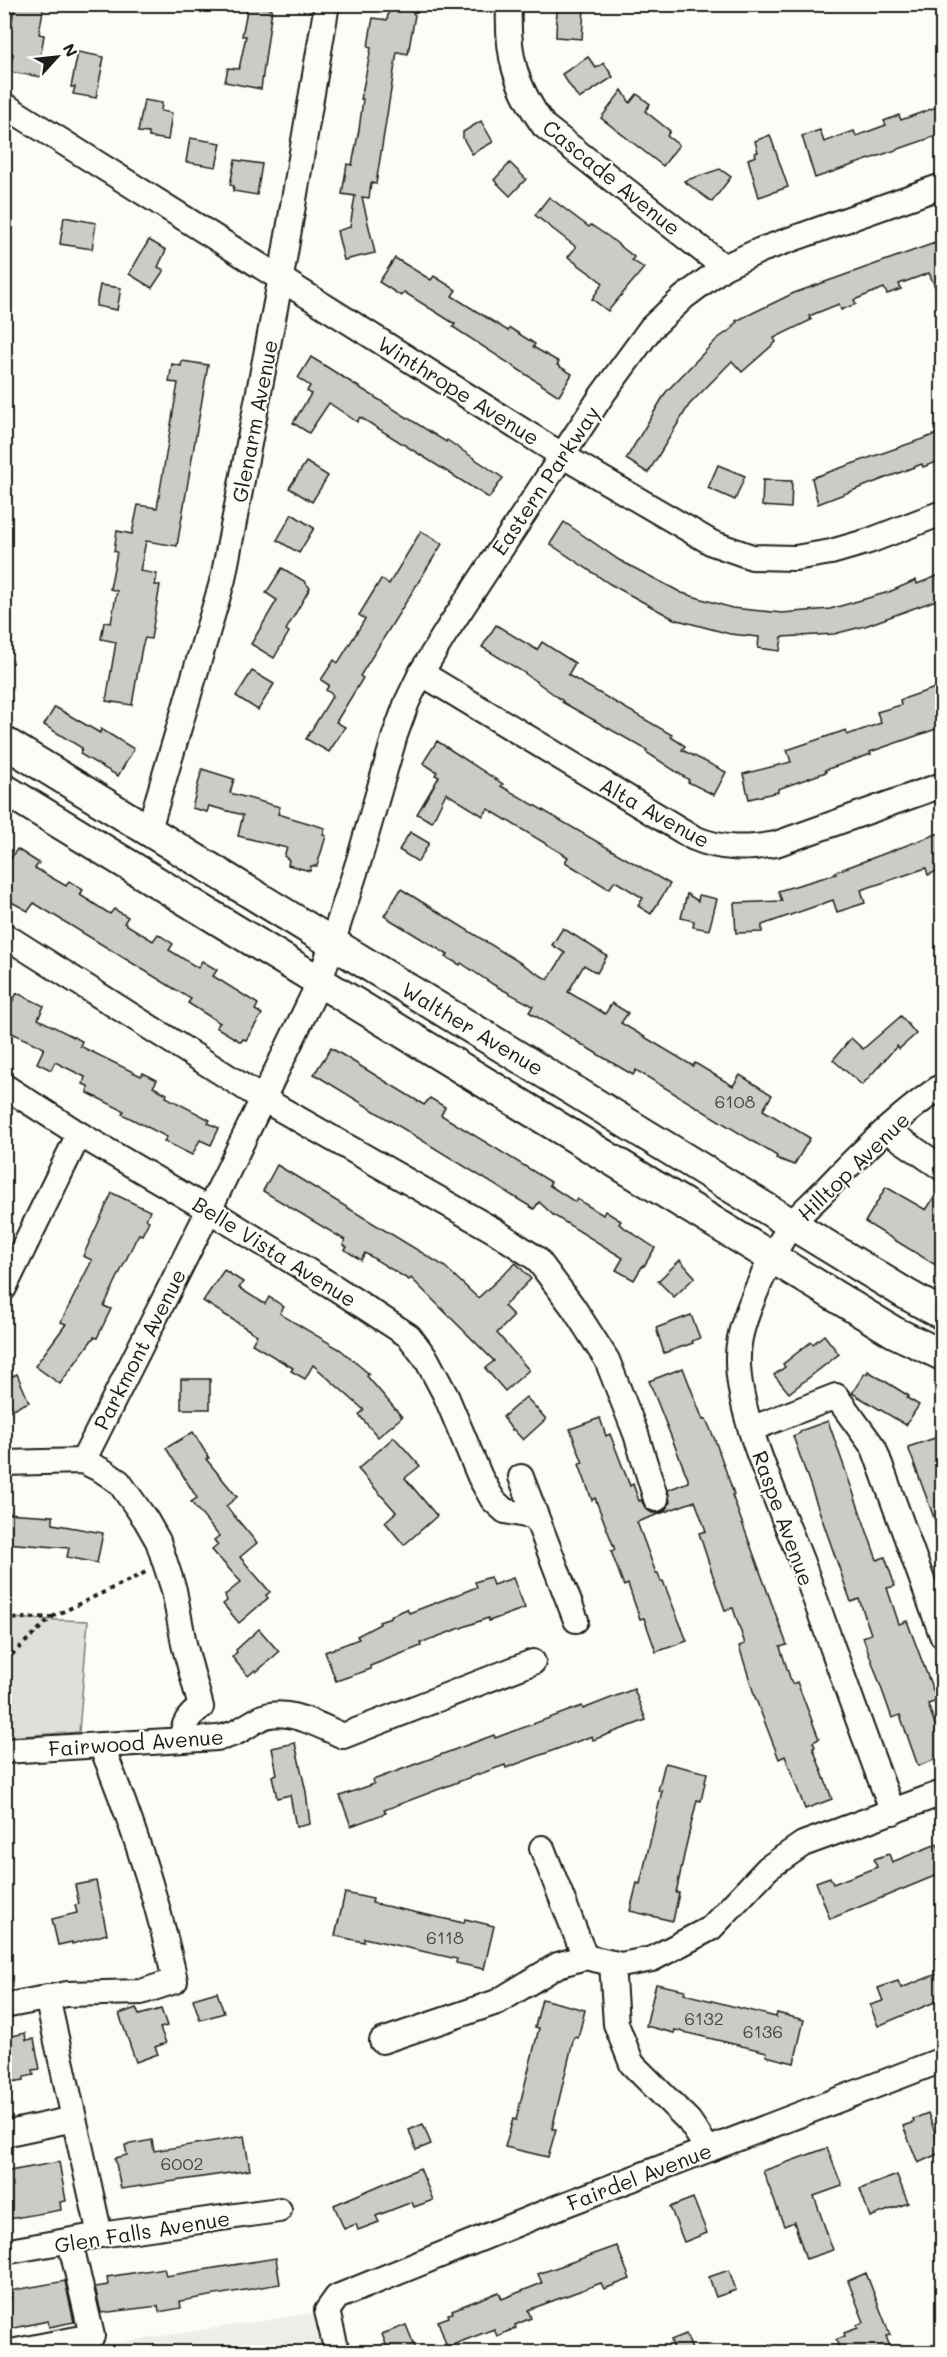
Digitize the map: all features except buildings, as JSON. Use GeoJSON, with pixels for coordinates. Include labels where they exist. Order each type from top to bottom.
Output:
{"type":"FeatureCollection","features":[{"type":"Feature","properties":{"kind":"main road","name":"Walther Avenue"},"geometry":{"type":"LineString","coordinates":[[4,742],[942,1314]]}},
{"type":"Feature","properties":{"kind":"main road","name":"Walther Avenue"},"geometry":{"type":"LineString","coordinates":[[4,789],[894,1332],[942,1355]]}},
{"type":"Feature","properties":{"kind":"street","name":"Glenarm Avenue"},"geometry":{"type":"LineString","coordinates":[[149,829],[223,579],[281,277],[327,4]]}},
{"type":"Feature","properties":{"kind":"street","name":"Cascade Avenue"},"geometry":{"type":"LineString","coordinates":[[509,4],[508,27],[513,66],[527,102],[544,126],[724,267]]}},
{"type":"Feature","properties":{"kind":"street","name":"Winthrope Avenue"},"geometry":{"type":"LineString","coordinates":[[4,105],[563,456],[703,538],[752,557],[795,558],[831,552],[869,541],[942,513]]}},
{"type":"Feature","properties":{"kind":"street","name":"Eastern Parkway"},"geometry":{"type":"LineString","coordinates":[[334,943],[395,735],[421,673],[602,395],[651,328],[684,297],[724,267],[761,250],[942,186]]}},
{"type":"Feature","properties":{"kind":"street","name":"Alta Avenue"},"geometry":{"type":"LineString","coordinates":[[421,673],[694,838],[721,848],[749,849],[776,843],[942,785]]}},
{"type":"Feature","properties":{"kind":"street"},"geometry":{"type":"LineString","coordinates":[[4,935],[262,1099],[495,1231],[537,1259],[573,1306],[607,1360],[636,1434],[656,1499]]}},
{"type":"Feature","properties":{"kind":"street","name":"Parkmont Avenue"},"geometry":{"type":"LineString","coordinates":[[83,1461],[209,1210],[320,981],[334,943]]}},
{"type":"Feature","properties":{"kind":"street","name":"Belle Vista Avenue"},"geometry":{"type":"LineString","coordinates":[[4,1086],[79,1134],[209,1210],[397,1326],[409,1336],[427,1360],[446,1396],[480,1477],[493,1500],[505,1511],[536,1517]]}},
{"type":"Feature","properties":{"kind":"street","name":"Hilltop Avenue"},"geometry":{"type":"LineString","coordinates":[[793,1224],[846,1167],[942,1086]]}},
{"type":"Feature","properties":{"kind":"street"},"geometry":{"type":"LineString","coordinates":[[888,1131],[942,1168]]}},
{"type":"Feature","properties":{"kind":"street"},"geometry":{"type":"LineString","coordinates":[[4,1288],[79,1134]]}},
{"type":"Feature","properties":{"kind":"street","name":"Raspe Avenue"},"geometry":{"type":"LineString","coordinates":[[793,1224],[773,1258],[747,1313],[738,1344],[742,1400],[860,1728],[893,1812]]}},
{"type":"Feature","properties":{"kind":"street"},"geometry":{"type":"LineString","coordinates":[[751,1429],[836,1396],[874,1448],[942,1635]]}},
{"type":"Feature","properties":{"kind":"street"},"geometry":{"type":"LineString","coordinates":[[4,1463],[83,1461],[104,1471],[119,1482],[146,1520],[158,1541],[174,1590],[184,1644],[201,1707],[190,1715],[183,1726],[182,1739]]}},
{"type":"Feature","properties":{"kind":"street"},"geometry":{"type":"LineString","coordinates":[[521,1477],[576,1620]]}},
{"type":"Feature","properties":{"kind":"street","name":"Fairwood Avenue"},"geometry":{"type":"LineString","coordinates":[[4,1751],[182,1739],[202,1740],[234,1735],[260,1718],[269,1715],[296,1716],[343,1736],[532,1662]]}},
{"type":"Feature","properties":{"kind":"street"},"geometry":{"type":"LineString","coordinates":[[4,2006],[46,1997],[141,1992],[175,1980],[168,1947],[126,1806],[101,1745]]}},
{"type":"Feature","properties":{"kind":"street"},"geometry":{"type":"LineString","coordinates":[[382,2041],[497,2002],[558,1965],[585,1956],[621,1965],[652,1959],[711,1928],[735,1905],[753,1882],[784,1855],[803,1844],[942,1792]]}},
{"type":"Feature","properties":{"kind":"street"},"geometry":{"type":"LineString","coordinates":[[542,1848],[585,1956]]}},
{"type":"Feature","properties":{"kind":"street"},"geometry":{"type":"LineString","coordinates":[[612,1963],[616,2024],[632,2064],[689,2121],[708,2149]]}},
{"type":"Feature","properties":{"kind":"street"},"geometry":{"type":"LineString","coordinates":[[46,1997],[100,2235]]}},
{"type":"Feature","properties":{"kind":"street","name":"Fairdel Avenue"},"geometry":{"type":"LineString","coordinates":[[337,2352],[327,2311],[337,2297],[708,2149],[942,2060]]}},
{"type":"Feature","properties":{"kind":"street"},"geometry":{"type":"LineString","coordinates":[[4,2134],[74,2119]]}},
{"type":"Feature","properties":{"kind":"street","name":"Glen Falls Avenue"},"geometry":{"type":"LineString","coordinates":[[4,2252],[100,2235],[279,2210]]}},
{"type":"Feature","properties":{"kind":"street"},"geometry":{"type":"LineString","coordinates":[[11,2352],[92,2336],[70,2241]]}},
{"type":"Feature","properties":{"kind":"path"},"geometry":{"type":"LineString","coordinates":[[4,1662],[52,1617],[165,1565]]}},
{"type":"Feature","properties":{"kind":"path"},"geometry":{"type":"LineString","coordinates":[[4,1619],[52,1617]]}},
{"type":"Feature","properties":{"kind":"shaded area"},"geometry":{"type":"Polygon","coordinates":[[[5,1618],[88,1621],[79,1732],[5,1737],[5,1618]]]}},
{"type":"Feature","properties":{"kind":"shaded area"},"geometry":{"type":"Polygon","coordinates":[[[327,2311],[338,2352],[57,2352],[327,2311]]]}}]}
